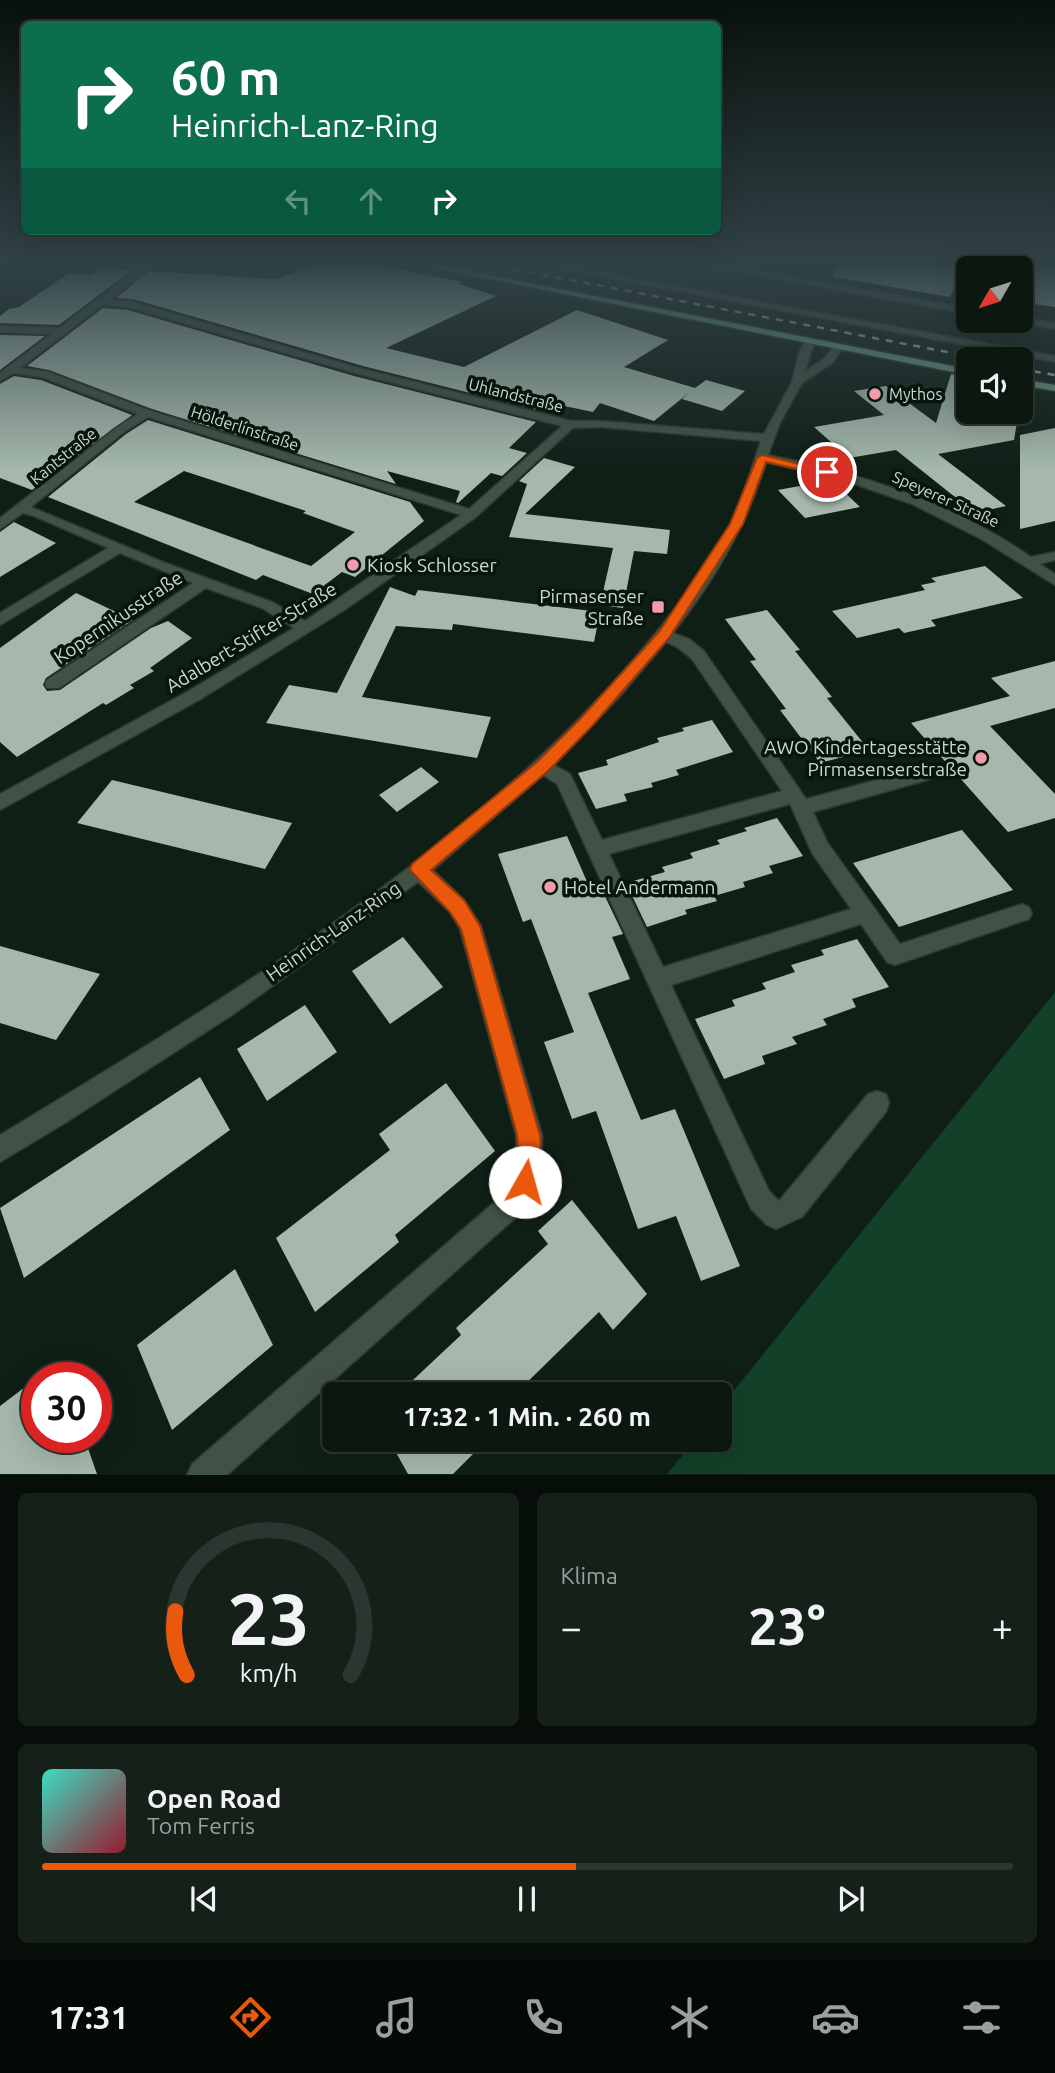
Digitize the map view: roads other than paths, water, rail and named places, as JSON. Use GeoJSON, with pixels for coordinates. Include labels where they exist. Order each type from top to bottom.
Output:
{"type":"FeatureCollection","features":[{"type":"Feature","properties":{"kind":"main road"},"geometry":{"type":"LineString","coordinates":[[759,333],[956,370]]}},
{"type":"Feature","properties":{"kind":"main road"},"geometry":{"type":"LineString","coordinates":[[1033,384],[1055,388]]}},
{"type":"Feature","properties":{"kind":"street"},"geometry":{"type":"LineString","coordinates":[[0,378],[61,333]]}},
{"type":"Feature","properties":{"kind":"street","name":"Uhlandstraße"},"geometry":{"type":"LineString","coordinates":[[228,333],[359,371],[540,415],[570,425],[600,424],[768,438]]}},
{"type":"Feature","properties":{"kind":"street"},"geometry":{"type":"LineString","coordinates":[[913,333],[1055,359]]}},
{"type":"Feature","properties":{"kind":"street","name":"Heinrich-Lanz-Ring"},"geometry":{"type":"LineString","coordinates":[[0,1149],[85,1098],[338,932],[419,870],[542,766],[586,722],[664,635],[737,524],[768,438],[798,381],[803,354],[809,343]]}},
{"type":"Feature","properties":{"kind":"street","name":"Heinrich-Lanz-Ring"},"geometry":{"type":"LineString","coordinates":[[798,381],[828,361],[838,348]]}},
{"type":"Feature","properties":{"kind":"street","name":"Hölderlinstraße"},"geometry":{"type":"LineString","coordinates":[[11,370],[44,374],[147,413],[471,514]]}},
{"type":"Feature","properties":{"kind":"street","name":"Kantstraße"},"geometry":{"type":"LineString","coordinates":[[0,525],[24,509],[120,430],[147,413]]}},
{"type":"Feature","properties":{"kind":"street","name":"Adalbert-Stifter-Straße"},"geometry":{"type":"LineString","coordinates":[[0,803],[182,703],[306,628],[471,514],[570,425]]}},
{"type":"Feature","properties":{"kind":"street","name":"Speyerer Straße"},"geometry":{"type":"LineString","coordinates":[[762,458],[805,466],[915,501],[959,520],[1030,562],[1055,581]]}},
{"type":"Feature","properties":{"kind":"street","name":"Kopernikusstraße"},"geometry":{"type":"LineString","coordinates":[[24,509],[267,606],[306,628]]}},
{"type":"Feature","properties":{"kind":"street"},"geometry":{"type":"LineString","coordinates":[[0,620],[119,548]]}},
{"type":"Feature","properties":{"kind":"street"},"geometry":{"type":"LineString","coordinates":[[1030,562],[1055,556]]}},
{"type":"Feature","properties":{"kind":"street","name":"Kopernikusstraße"},"geometry":{"type":"LineString","coordinates":[[53,684],[204,582]]}},
{"type":"Feature","properties":{"kind":"street"},"geometry":{"type":"LineString","coordinates":[[664,635],[683,643],[698,655],[799,802],[818,847],[895,955],[1022,913]]}},
{"type":"Feature","properties":{"kind":"street"},"geometry":{"type":"LineString","coordinates":[[542,766],[564,779],[760,1200],[776,1216],[793,1209],[877,1103]]}},
{"type":"Feature","properties":{"kind":"street"},"geometry":{"type":"LineString","coordinates":[[598,849],[925,774]]}},
{"type":"Feature","properties":{"kind":"street"},"geometry":{"type":"LineString","coordinates":[[203,1475],[514,1202],[525,1182],[531,1161],[529,1135],[470,926],[457,906],[419,870]]}},
{"type":"Feature","properties":{"kind":"street"},"geometry":{"type":"LineString","coordinates":[[658,979],[864,914]]}},
{"type":"Feature","properties":{"kind":"railway"},"geometry":{"type":"LineString","coordinates":[[847,333],[956,354]]}},
{"type":"Feature","properties":{"kind":"railway"},"geometry":{"type":"LineString","coordinates":[[1033,371],[1055,375]]}},
{"type":"Feature","properties":{"kind":"place","name":"Mythos"},"geometry":{"type":"Point","coordinates":[875,394]}},
{"type":"Feature","properties":{"kind":"place","name":"Kiosk Schlosser"},"geometry":{"type":"Point","coordinates":[353,565]}},
{"type":"Feature","properties":{"kind":"place","name":"Pirmasenser Straße"},"geometry":{"type":"Point","coordinates":[658,607]}},
{"type":"Feature","properties":{"kind":"place","name":"AWO Kindertagesstätte Pirmasenserstraße"},"geometry":{"type":"Point","coordinates":[981,758]}},
{"type":"Feature","properties":{"kind":"place","name":"Hotel Andermann"},"geometry":{"type":"Point","coordinates":[550,887]}}]}
